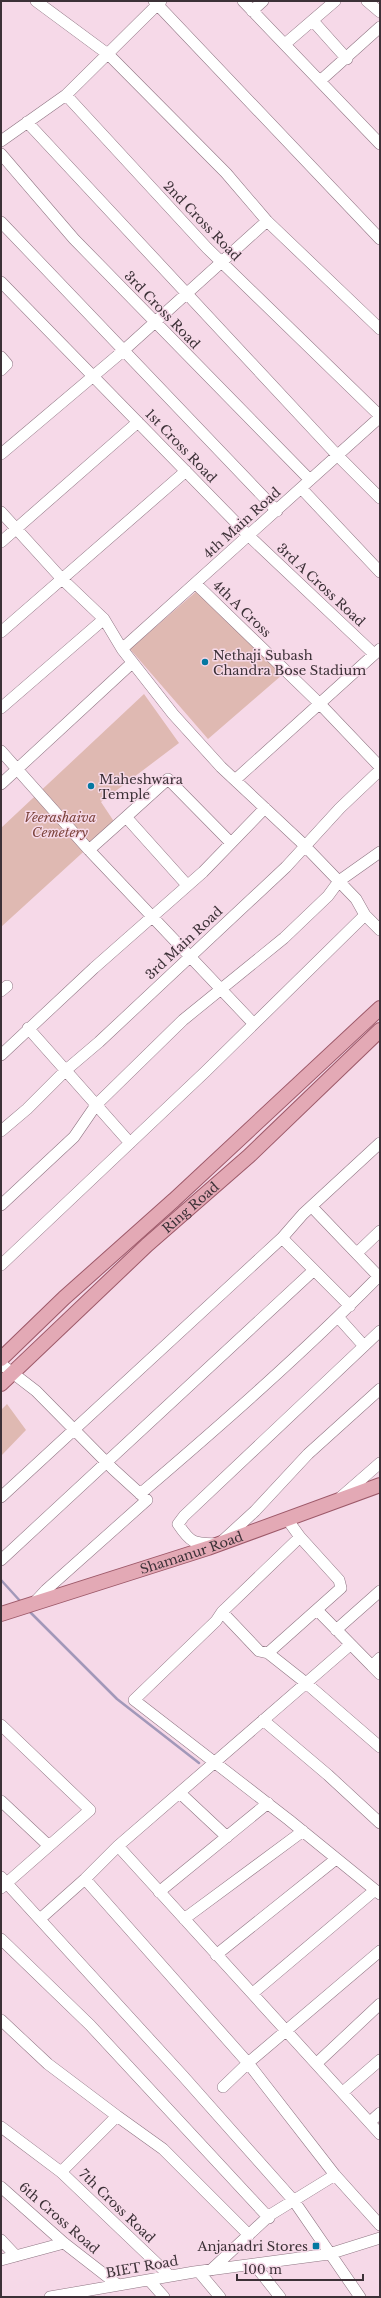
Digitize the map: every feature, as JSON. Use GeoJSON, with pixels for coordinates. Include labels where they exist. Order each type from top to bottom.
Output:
{"type":"FeatureCollection","features":[{"type":"Feature","properties":{"kind":"main road","name":"Ring Road"},"geometry":{"type":"LineString","coordinates":[[1,1360],[64,1298],[174,1200],[380,1008]]}},
{"type":"Feature","properties":{"kind":"main road","name":"Ring Road"},"geometry":{"type":"LineString","coordinates":[[1,1384],[147,1245],[248,1156],[380,1030]]}},
{"type":"Feature","properties":{"kind":"main road","name":"Shamanur Road"},"geometry":{"type":"LineString","coordinates":[[1,1614],[219,1544],[378,1487]]}},
{"type":"Feature","properties":{"kind":"street"},"geometry":{"type":"LineString","coordinates":[[36,1],[109,55],[226,173],[267,221],[380,329]]}},
{"type":"Feature","properties":{"kind":"street"},"geometry":{"type":"LineString","coordinates":[[243,1],[380,144]]}},
{"type":"Feature","properties":{"kind":"street"},"geometry":{"type":"LineString","coordinates":[[252,11],[263,1]]}},
{"type":"Feature","properties":{"kind":"street"},"geometry":{"type":"LineString","coordinates":[[285,44],[335,1]]}},
{"type":"Feature","properties":{"kind":"street"},"geometry":{"type":"LineString","coordinates":[[366,1],[380,12]]}},
{"type":"Feature","properties":{"kind":"street"},"geometry":{"type":"LineString","coordinates":[[1,141],[66,95],[109,55],[158,2],[232,85],[380,239]]}},
{"type":"Feature","properties":{"kind":"street"},"geometry":{"type":"LineString","coordinates":[[313,20],[346,59]]}},
{"type":"Feature","properties":{"kind":"street"},"geometry":{"type":"LineString","coordinates":[[320,81],[380,27]]}},
{"type":"Feature","properties":{"kind":"street","name":"2nd Cross Road"},"geometry":{"type":"LineString","coordinates":[[66,95],[222,262],[380,416]]}},
{"type":"Feature","properties":{"kind":"street"},"geometry":{"type":"LineString","coordinates":[[28,122],[186,294],[337,455],[380,498]]}},
{"type":"Feature","properties":{"kind":"street","name":"3rd Cross Road"},"geometry":{"type":"LineString","coordinates":[[1,154],[74,239],[154,323],[310,480]]}},
{"type":"Feature","properties":{"kind":"street"},"geometry":{"type":"LineString","coordinates":[[1,454],[123,351],[267,221]]}},
{"type":"Feature","properties":{"kind":"street"},"geometry":{"type":"LineString","coordinates":[[1,222],[277,510]]}},
{"type":"Feature","properties":{"kind":"street","name":"1st Cross Road"},"geometry":{"type":"LineString","coordinates":[[1,282],[249,536]]}},
{"type":"Feature","properties":{"kind":"street"},"geometry":{"type":"LineString","coordinates":[[1,358],[7,364],[1,370]]}},
{"type":"Feature","properties":{"kind":"street","name":"4th Main Road"},"geometry":{"type":"LineString","coordinates":[[122,649],[196,584],[380,416]]}},
{"type":"Feature","properties":{"kind":"street"},"geometry":{"type":"LineString","coordinates":[[1,542],[138,422]]}},
{"type":"Feature","properties":{"kind":"street"},"geometry":{"type":"LineString","coordinates":[[1,632],[186,471]]}},
{"type":"Feature","properties":{"kind":"street"},"geometry":{"type":"LineString","coordinates":[[301,488],[380,572]]}},
{"type":"Feature","properties":{"kind":"street"},"geometry":{"type":"LineString","coordinates":[[1,512],[62,579],[104,619],[122,649],[173,714],[235,780],[340,881],[356,898],[365,915],[380,929]]}},
{"type":"Feature","properties":{"kind":"street","name":"3rd A Cross Road"},"geometry":{"type":"LineString","coordinates":[[249,536],[377,651]]}},
{"type":"Feature","properties":{"kind":"street","name":"4th A Cross"},"geometry":{"type":"LineString","coordinates":[[196,584],[320,704],[380,768]]}},
{"type":"Feature","properties":{"kind":"street"},"geometry":{"type":"LineString","coordinates":[[1,708],[104,619]]}},
{"type":"Feature","properties":{"kind":"street"},"geometry":{"type":"LineString","coordinates":[[235,780],[377,651]]}},
{"type":"Feature","properties":{"kind":"street"},"geometry":{"type":"LineString","coordinates":[[1,784],[132,662]]}},
{"type":"Feature","properties":{"kind":"street"},"geometry":{"type":"LineString","coordinates":[[1,751],[90,850],[253,1023]]}},
{"type":"Feature","properties":{"kind":"street","name":"3rd Main Road"},"geometry":{"type":"LineString","coordinates":[[1,1131],[27,1109],[66,1070],[99,1042],[286,868],[304,845],[380,768]]}},
{"type":"Feature","properties":{"kind":"street"},"geometry":{"type":"LineString","coordinates":[[90,850],[168,779],[231,843]]}},
{"type":"Feature","properties":{"kind":"street"},"geometry":{"type":"LineString","coordinates":[[1,1055],[28,1028],[187,885],[265,808]]}},
{"type":"Feature","properties":{"kind":"street"},"geometry":{"type":"LineString","coordinates":[[126,817],[187,885]]}},
{"type":"Feature","properties":{"kind":"street"},"geometry":{"type":"LineString","coordinates":[[1,1205],[74,1137],[96,1105],[183,1020],[284,938],[328,896],[340,881],[380,852]]}},
{"type":"Feature","properties":{"kind":"street"},"geometry":{"type":"LineString","coordinates":[[1,1265],[205,1072],[253,1023],[313,967],[365,915]]}},
{"type":"Feature","properties":{"kind":"street"},"geometry":{"type":"LineString","coordinates":[[28,1028],[130,1143]]}},
{"type":"Feature","properties":{"kind":"street"},"geometry":{"type":"LineString","coordinates":[[1,1497],[282,1238],[312,1207],[380,1143]]}},
{"type":"Feature","properties":{"kind":"street"},"geometry":{"type":"LineString","coordinates":[[140,1494],[216,1428],[350,1306],[379,1277],[312,1207]]}},
{"type":"Feature","properties":{"kind":"street"},"geometry":{"type":"LineString","coordinates":[[357,1253],[380,1231]]}},
{"type":"Feature","properties":{"kind":"street"},"geometry":{"type":"LineString","coordinates":[[282,1238],[350,1306]]}},
{"type":"Feature","properties":{"kind":"street"},"geometry":{"type":"LineString","coordinates":[[1,1560],[314,1270]]}},
{"type":"Feature","properties":{"kind":"street"},"geometry":{"type":"LineString","coordinates":[[338,1317],[364,1346]]}},
{"type":"Feature","properties":{"kind":"street"},"geometry":{"type":"LineString","coordinates":[[380,1331],[184,1516],[178,1524],[193,1542],[219,1544],[255,1511],[308,1454],[380,1389]]}},
{"type":"Feature","properties":{"kind":"street"},"geometry":{"type":"LineString","coordinates":[[1,1364],[36,1391],[106,1462],[147,1500],[28,1605]]}},
{"type":"Feature","properties":{"kind":"street"},"geometry":{"type":"LineString","coordinates":[[337,1501],[380,1463]]}},
{"type":"Feature","properties":{"kind":"street"},"geometry":{"type":"LineString","coordinates":[[268,1653],[341,1588],[339,1580],[300,1537],[287,1519]]}},
{"type":"Feature","properties":{"kind":"street"},"geometry":{"type":"LineString","coordinates":[[253,1994],[377,1892],[268,1803],[134,1700],[300,1537]]}},
{"type":"Feature","properties":{"kind":"street"},"geometry":{"type":"LineString","coordinates":[[336,1630],[380,1591]]}},
{"type":"Feature","properties":{"kind":"street"},"geometry":{"type":"LineString","coordinates":[[317,1610],[350,1645],[377,1666]]}},
{"type":"Feature","properties":{"kind":"street"},"geometry":{"type":"LineString","coordinates":[[222,1612],[259,1651],[268,1653],[306,1683],[380,1747]]}},
{"type":"Feature","properties":{"kind":"street"},"geometry":{"type":"LineString","coordinates":[[40,1919],[85,1879],[118,1846],[350,1645]]}},
{"type":"Feature","properties":{"kind":"street"},"geometry":{"type":"LineString","coordinates":[[263,1720],[328,1775],[380,1823]]}},
{"type":"Feature","properties":{"kind":"street"},"geometry":{"type":"LineString","coordinates":[[1,1726],[90,1810],[49,1846],[3,1882],[40,1919],[294,2201],[360,2297]]}},
{"type":"Feature","properties":{"kind":"street"},"geometry":{"type":"LineString","coordinates":[[180,1793],[227,1837]]}},
{"type":"Feature","properties":{"kind":"street"},"geometry":{"type":"LineString","coordinates":[[1,1801],[49,1846]]}},
{"type":"Feature","properties":{"kind":"street"},"geometry":{"type":"LineString","coordinates":[[160,1892],[268,1803]]}},
{"type":"Feature","properties":{"kind":"street"},"geometry":{"type":"LineString","coordinates":[[184,1919],[303,1831]]}},
{"type":"Feature","properties":{"kind":"street"},"geometry":{"type":"LineString","coordinates":[[118,1846],[380,2134]]}},
{"type":"Feature","properties":{"kind":"street"},"geometry":{"type":"LineString","coordinates":[[216,1955],[336,1859]]}},
{"type":"Feature","properties":{"kind":"street"},"geometry":{"type":"LineString","coordinates":[[85,1879],[248,2062],[335,2175],[380,2225]]}},
{"type":"Feature","properties":{"kind":"street"},"geometry":{"type":"LineString","coordinates":[[1,1939],[90,2025],[269,2218]]}},
{"type":"Feature","properties":{"kind":"street"},"geometry":{"type":"LineString","coordinates":[[223,2087],[248,2062],[380,1951]]}},
{"type":"Feature","properties":{"kind":"street"},"geometry":{"type":"LineString","coordinates":[[316,2063],[380,2004]]}},
{"type":"Feature","properties":{"kind":"street"},"geometry":{"type":"LineString","coordinates":[[1,2020],[48,2064],[163,2149],[249,2236]]}},
{"type":"Feature","properties":{"kind":"street"},"geometry":{"type":"LineString","coordinates":[[343,2092],[380,2060]]}},
{"type":"Feature","properties":{"kind":"street"},"geometry":{"type":"LineString","coordinates":[[370,2122],[380,2113]]}},
{"type":"Feature","properties":{"kind":"street"},"geometry":{"type":"LineString","coordinates":[[61,2172],[117,2116]]}},
{"type":"Feature","properties":{"kind":"street","name":"7th Cross Road"},"geometry":{"type":"LineString","coordinates":[[1,2127],[61,2172],[170,2276]]}},
{"type":"Feature","properties":{"kind":"street"},"geometry":{"type":"LineString","coordinates":[[211,2270],[269,2218],[335,2175]]}},
{"type":"Feature","properties":{"kind":"street","name":"6th Cross Road"},"geometry":{"type":"LineString","coordinates":[[1,2187],[64,2244],[118,2285]]}},
{"type":"Feature","properties":{"kind":"street","name":"BIET Road"},"geometry":{"type":"LineString","coordinates":[[50,2297],[170,2276],[329,2254],[380,2238]]}},
{"type":"Feature","properties":{"kind":"street"},"geometry":{"type":"LineString","coordinates":[[1,2240],[16,2256]]}},
{"type":"Feature","properties":{"kind":"street"},"geometry":{"type":"LineString","coordinates":[[1,2260],[64,2244]]}},
{"type":"Feature","properties":{"kind":"street"},"geometry":{"type":"LineString","coordinates":[[254,2264],[280,2297]]}},
{"type":"Feature","properties":{"kind":"street"},"geometry":{"type":"LineString","coordinates":[[199,2272],[220,2297]]}},
{"type":"Feature","properties":{"kind":"street"},"geometry":{"type":"LineString","coordinates":[[149,2280],[164,2297]]}},
{"type":"Feature","properties":{"kind":"green space","name":"Nethaji Subash Chandra Bose Stadium"},"geometry":{"type":"Polygon","coordinates":[[[198,590],[282,675],[208,739],[130,649],[198,590]]]}},
{"type":"Feature","properties":{"kind":"green space","name":"Veerashaiva Cemetery"},"geometry":{"type":"Polygon","coordinates":[[[144,694],[179,743],[101,802],[115,823],[1,927],[1,828],[144,694]]]}},
{"type":"Feature","properties":{"kind":"green space"},"geometry":{"type":"Polygon","coordinates":[[[7,1404],[26,1430],[1,1456],[1,1410],[7,1404]]]}},
{"type":"Feature","properties":{"kind":"waterway"},"geometry":{"type":"LineString","coordinates":[[1,1580],[21,1602]]}},
{"type":"Feature","properties":{"kind":"waterway"},"geometry":{"type":"LineString","coordinates":[[28,1610],[117,1699],[199,1763]]}},
{"type":"Feature","properties":{"kind":"place","name":"Nethaji Subash Chandra Bose Stadium"},"geometry":{"type":"Point","coordinates":[205,662]}},
{"type":"Feature","properties":{"kind":"place","name":"Maheshwara Temple"},"geometry":{"type":"Point","coordinates":[91,786]}},
{"type":"Feature","properties":{"kind":"place","name":"Anjanadri Stores"},"geometry":{"type":"Point","coordinates":[316,2246]}}]}
